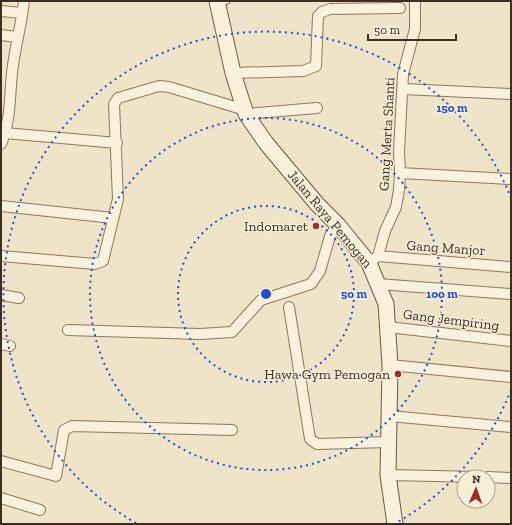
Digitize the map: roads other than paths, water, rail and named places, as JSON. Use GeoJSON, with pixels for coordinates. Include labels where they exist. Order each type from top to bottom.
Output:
{"type":"FeatureCollection","features":[{"type":"Feature","properties":{"kind":"street"},"geometry":{"type":"LineString","coordinates":[[1,144],[5,133],[5,107],[24,1]]}},
{"type":"Feature","properties":{"kind":"street","name":"Gang Merta Shanti"},"geometry":{"type":"LineString","coordinates":[[374,259],[396,207],[400,173],[399,152],[403,74],[415,29],[415,1]]}},
{"type":"Feature","properties":{"kind":"street","name":"Jalan Raya Pemogan"},"geometry":{"type":"LineString","coordinates":[[220,2],[233,73],[245,112],[271,149],[317,204],[374,259],[378,284],[386,304],[388,327],[390,365],[388,475],[395,524]]}},
{"type":"Feature","properties":{"kind":"street"},"geometry":{"type":"LineString","coordinates":[[233,73],[304,71],[316,66],[318,16],[322,12],[330,9],[400,8]]}},
{"type":"Feature","properties":{"kind":"street"},"geometry":{"type":"LineString","coordinates":[[1,11],[22,13]]}},
{"type":"Feature","properties":{"kind":"street"},"geometry":{"type":"LineString","coordinates":[[1,35],[17,37]]}},
{"type":"Feature","properties":{"kind":"street"},"geometry":{"type":"LineString","coordinates":[[1,256],[98,264],[104,257],[118,199],[115,100],[159,86],[169,87],[245,112],[317,108]]}},
{"type":"Feature","properties":{"kind":"street"},"geometry":{"type":"LineString","coordinates":[[403,89],[511,94]]}},
{"type":"Feature","properties":{"kind":"street"},"geometry":{"type":"LineString","coordinates":[[5,133],[117,142]]}},
{"type":"Feature","properties":{"kind":"street"},"geometry":{"type":"LineString","coordinates":[[400,173],[511,179]]}},
{"type":"Feature","properties":{"kind":"street"},"geometry":{"type":"LineString","coordinates":[[1,206],[113,218]]}},
{"type":"Feature","properties":{"kind":"street"},"geometry":{"type":"LineString","coordinates":[[68,330],[200,334],[232,332],[261,300],[311,284],[320,271],[330,236],[338,225]]}},
{"type":"Feature","properties":{"kind":"street","name":"Gang Manjor"},"geometry":{"type":"LineString","coordinates":[[374,259],[511,267]]}},
{"type":"Feature","properties":{"kind":"street"},"geometry":{"type":"LineString","coordinates":[[378,284],[511,294]]}},
{"type":"Feature","properties":{"kind":"street"},"geometry":{"type":"LineString","coordinates":[[1,295],[18,298]]}},
{"type":"Feature","properties":{"kind":"street"},"geometry":{"type":"LineString","coordinates":[[289,307],[310,439],[317,444],[388,442]]}},
{"type":"Feature","properties":{"kind":"street","name":"Gang Jempiring"},"geometry":{"type":"LineString","coordinates":[[388,327],[511,341]]}},
{"type":"Feature","properties":{"kind":"street"},"geometry":{"type":"LineString","coordinates":[[390,365],[511,377]]}},
{"type":"Feature","properties":{"kind":"street"},"geometry":{"type":"LineString","coordinates":[[389,416],[511,427]]}},
{"type":"Feature","properties":{"kind":"street"},"geometry":{"type":"LineString","coordinates":[[1,461],[56,476],[64,430],[72,426],[232,430]]}},
{"type":"Feature","properties":{"kind":"street"},"geometry":{"type":"LineString","coordinates":[[388,475],[456,476]]}},
{"type":"Feature","properties":{"kind":"street"},"geometry":{"type":"LineString","coordinates":[[496,477],[511,478]]}},
{"type":"Feature","properties":{"kind":"street"},"geometry":{"type":"LineString","coordinates":[[1,498],[40,510]]}},
{"type":"Feature","properties":{"kind":"place","name":"Indomaret"},"geometry":{"type":"Point","coordinates":[316,226]}},
{"type":"Feature","properties":{"kind":"place","name":"Hawa Gym Pemogan"},"geometry":{"type":"Point","coordinates":[398,374]}}]}
